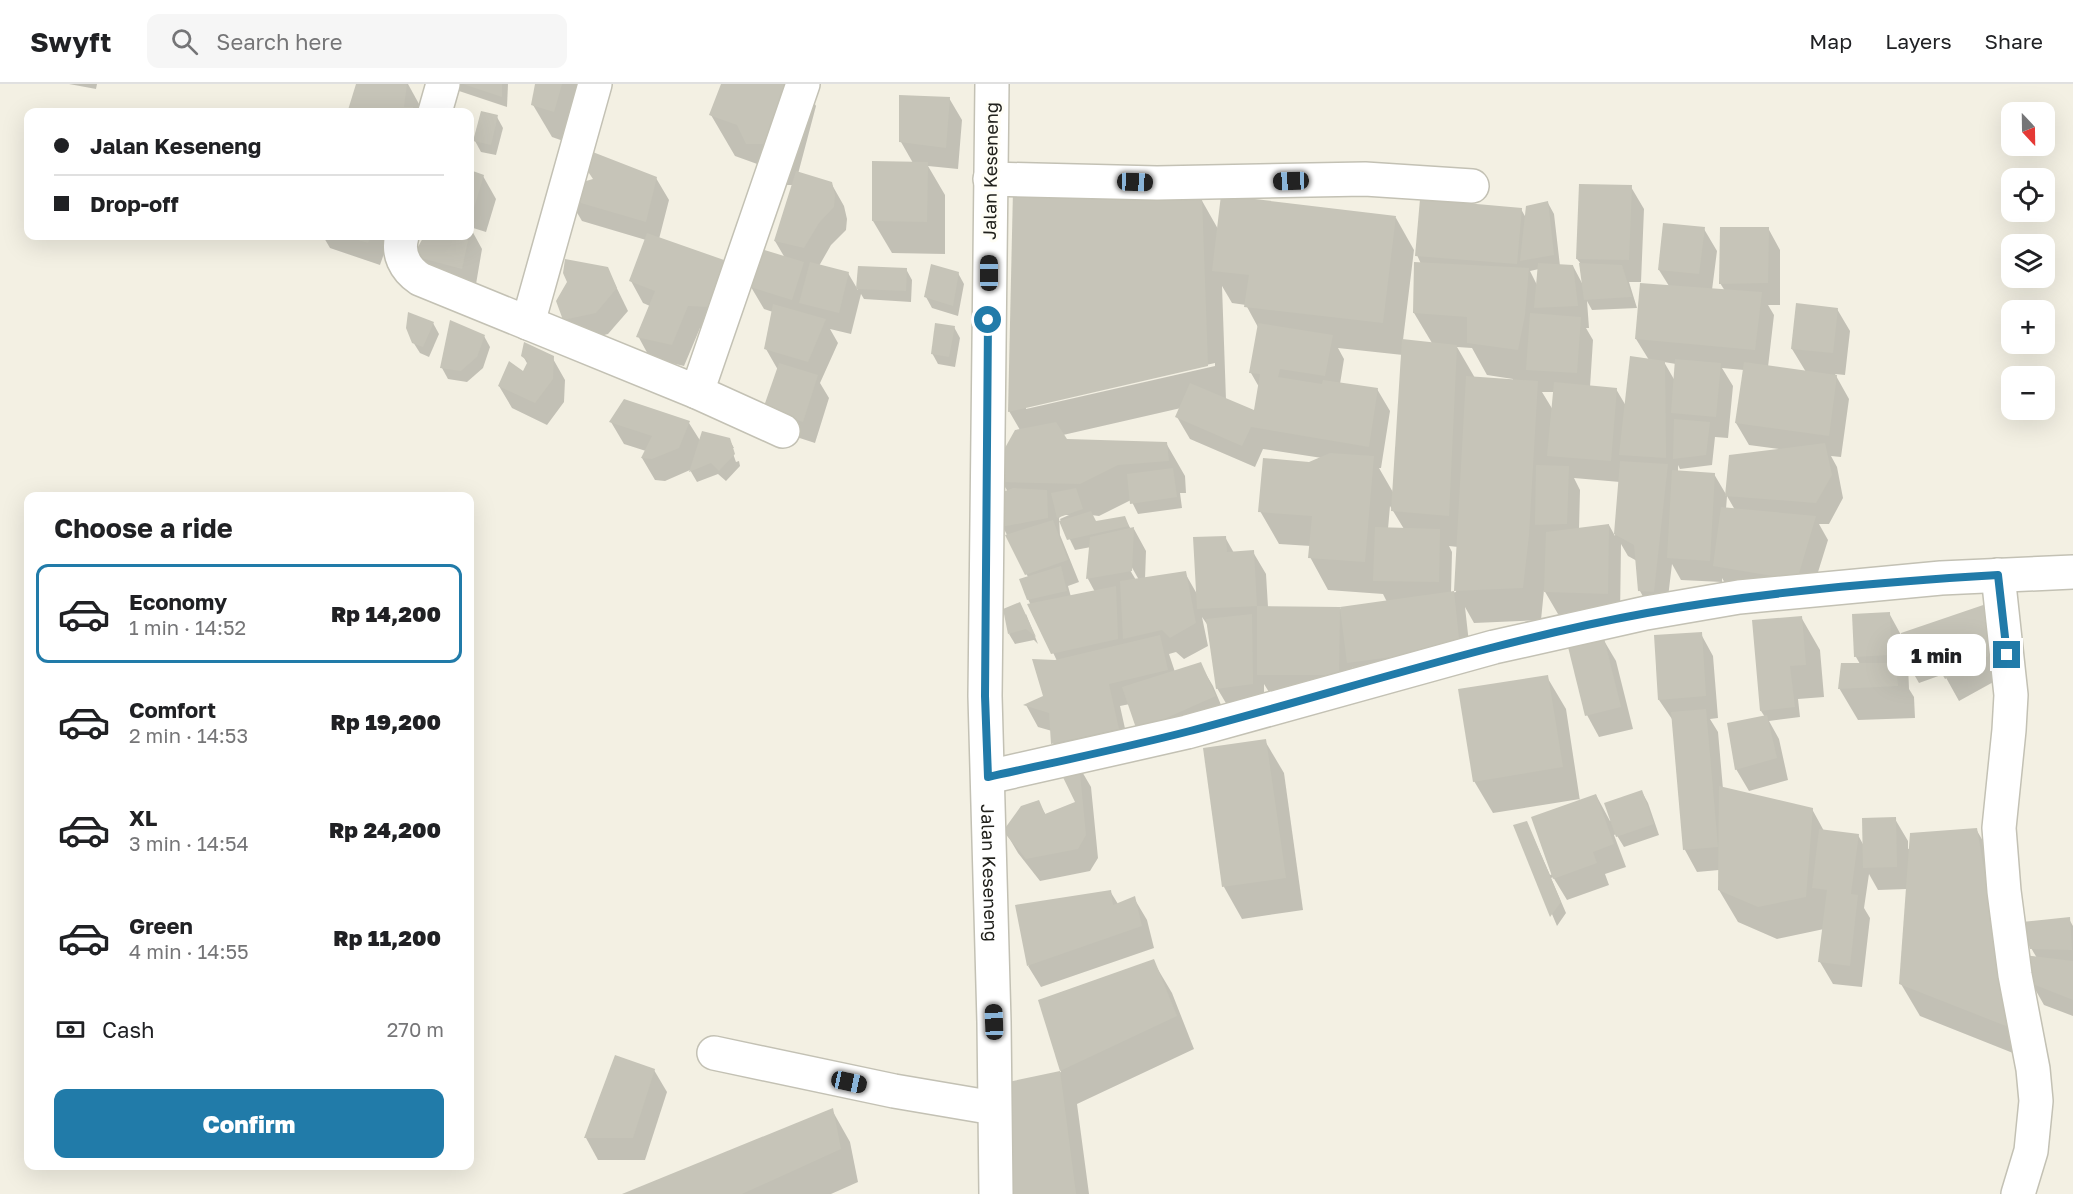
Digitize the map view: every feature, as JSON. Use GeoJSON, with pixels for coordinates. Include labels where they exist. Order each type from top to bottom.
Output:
{"type":"FeatureCollection","features":[{"type":"Feature","properties":{"kind":"street"},"geometry":{"type":"LineString","coordinates":[[436,108],[443,84]]}},
{"type":"Feature","properties":{"kind":"street"},"geometry":{"type":"LineString","coordinates":[[528,323],[595,84]]}},
{"type":"Feature","properties":{"kind":"street"},"geometry":{"type":"LineString","coordinates":[[697,392],[803,84]]}},
{"type":"Feature","properties":{"kind":"street","name":"Jalan Keseneng"},"geometry":{"type":"LineString","coordinates":[[992,84],[985,696],[996,1194]]}},
{"type":"Feature","properties":{"kind":"street"},"geometry":{"type":"LineString","coordinates":[[990,179],[1157,183],[1365,179],[1472,186]]}},
{"type":"Feature","properties":{"kind":"street"},"geometry":{"type":"LineString","coordinates":[[401,240],[402,258],[408,269],[417,277],[697,392],[783,431]]}},
{"type":"Feature","properties":{"kind":"street"},"geometry":{"type":"LineString","coordinates":[[988,777],[1187,732],[1494,647],[1646,613],[1739,597],[1941,578],[2073,572]]}},
{"type":"Feature","properties":{"kind":"street"},"geometry":{"type":"LineString","coordinates":[[1998,575],[2011,695],[1999,828],[2014,975],[2033,1069],[2036,1101],[2031,1151],[2018,1194]]}},
{"type":"Feature","properties":{"kind":"street"},"geometry":{"type":"LineString","coordinates":[[714,1053],[894,1091],[994,1108]]}},
{"type":"Feature","properties":{"kind":"building"},"geometry":{"type":"Polygon","coordinates":[[[356,84],[407,84],[404,107],[413,107],[413,108],[349,108],[356,84]]]}},
{"type":"Feature","properties":{"kind":"building"},"geometry":{"type":"Polygon","coordinates":[[[463,84],[502,84],[502,97],[463,84]]]}},
{"type":"Feature","properties":{"kind":"building"},"geometry":{"type":"Polygon","coordinates":[[[535,84],[562,84],[554,112],[531,105],[535,84]]]}},
{"type":"Feature","properties":{"kind":"building"},"geometry":{"type":"Polygon","coordinates":[[[721,84],[788,84],[772,144],[746,144],[737,125],[709,115],[721,84]]]}},
{"type":"Feature","properties":{"kind":"building"},"geometry":{"type":"Polygon","coordinates":[[[899,95],[950,97],[946,148],[899,142],[899,95]]]}},
{"type":"Feature","properties":{"kind":"building"},"geometry":{"type":"Polygon","coordinates":[[[481,111],[498,115],[491,145],[474,141],[481,111]]]}},
{"type":"Feature","properties":{"kind":"building"},"geometry":{"type":"Polygon","coordinates":[[[585,149],[657,177],[646,222],[567,199],[579,183],[593,179],[583,164],[585,149]]]}},
{"type":"Feature","properties":{"kind":"building"},"geometry":{"type":"Polygon","coordinates":[[[872,161],[928,162],[927,222],[872,221],[872,161]]]}},
{"type":"Feature","properties":{"kind":"building"},"geometry":{"type":"Polygon","coordinates":[[[474,171],[484,175],[474,208],[474,171]]]}},
{"type":"Feature","properties":{"kind":"building"},"geometry":{"type":"Polygon","coordinates":[[[796,171],[832,182],[835,195],[834,207],[819,223],[804,248],[774,241],[796,171]]]}},
{"type":"Feature","properties":{"kind":"building"},"geometry":{"type":"Polygon","coordinates":[[[1579,184],[1632,185],[1629,260],[1576,259],[1579,184]]]}},
{"type":"Feature","properties":{"kind":"building"},"geometry":{"type":"Polygon","coordinates":[[[1013,190],[1202,198],[1208,366],[1008,412],[1013,190]]]}},
{"type":"Feature","properties":{"kind":"building"},"geometry":{"type":"Polygon","coordinates":[[[1221,195],[1396,216],[1383,323],[1244,307],[1249,275],[1212,271],[1221,195]]]}},
{"type":"Feature","properties":{"kind":"building"},"geometry":{"type":"Polygon","coordinates":[[[1420,199],[1522,208],[1517,264],[1415,256],[1420,199]]]}},
{"type":"Feature","properties":{"kind":"building"},"geometry":{"type":"Polygon","coordinates":[[[1548,201],[1554,255],[1520,261],[1526,206],[1548,201]]]}},
{"type":"Feature","properties":{"kind":"building"},"geometry":{"type":"Polygon","coordinates":[[[1663,223],[1705,227],[1699,274],[1658,270],[1663,223]]]}},
{"type":"Feature","properties":{"kind":"building"},"geometry":{"type":"Polygon","coordinates":[[[1720,227],[1769,227],[1768,283],[1719,284],[1720,227]]]}},
{"type":"Feature","properties":{"kind":"building"},"geometry":{"type":"Polygon","coordinates":[[[647,233],[724,260],[709,307],[688,306],[672,345],[636,337],[655,291],[629,281],[647,233]]]}},
{"type":"Feature","properties":{"kind":"building"},"geometry":{"type":"Polygon","coordinates":[[[422,240],[468,240],[462,269],[413,256],[422,240]]]}},
{"type":"Feature","properties":{"kind":"building"},"geometry":{"type":"Polygon","coordinates":[[[761,249],[804,262],[792,300],[750,287],[761,249]]]}},
{"type":"Feature","properties":{"kind":"building"},"geometry":{"type":"Polygon","coordinates":[[[565,259],[608,267],[617,288],[596,313],[563,320],[556,301],[567,282],[563,273],[565,259]]]}},
{"type":"Feature","properties":{"kind":"building"},"geometry":{"type":"Polygon","coordinates":[[[810,262],[849,272],[839,313],[799,303],[810,262]]]}},
{"type":"Feature","properties":{"kind":"building"},"geometry":{"type":"Polygon","coordinates":[[[1414,262],[1529,268],[1525,315],[1518,350],[1467,343],[1467,317],[1413,313],[1414,262]]]}},
{"type":"Feature","properties":{"kind":"building"},"geometry":{"type":"Polygon","coordinates":[[[1538,263],[1573,265],[1578,306],[1534,308],[1538,263]]]}},
{"type":"Feature","properties":{"kind":"building"},"geometry":{"type":"Polygon","coordinates":[[[1579,263],[1622,265],[1632,297],[1584,300],[1579,263]]]}},
{"type":"Feature","properties":{"kind":"building"},"geometry":{"type":"Polygon","coordinates":[[[931,264],[959,272],[953,306],[924,297],[931,264]]]}},
{"type":"Feature","properties":{"kind":"building"},"geometry":{"type":"Polygon","coordinates":[[[858,266],[907,268],[906,291],[856,289],[858,266]]]}},
{"type":"Feature","properties":{"kind":"building"},"geometry":{"type":"Polygon","coordinates":[[[1640,283],[1762,292],[1755,350],[1635,339],[1640,283]]]}},
{"type":"Feature","properties":{"kind":"building"},"geometry":{"type":"Polygon","coordinates":[[[1796,303],[1838,308],[1833,353],[1791,349],[1796,303]]]}},
{"type":"Feature","properties":{"kind":"building"},"geometry":{"type":"Polygon","coordinates":[[[773,304],[826,319],[808,362],[764,349],[773,304]]]}},
{"type":"Feature","properties":{"kind":"building"},"geometry":{"type":"Polygon","coordinates":[[[408,312],[434,322],[423,347],[412,343],[406,328],[408,312]]]}},
{"type":"Feature","properties":{"kind":"building"},"geometry":{"type":"Polygon","coordinates":[[[1530,313],[1581,317],[1577,373],[1526,370],[1530,313]]]}},
{"type":"Feature","properties":{"kind":"building"},"geometry":{"type":"Polygon","coordinates":[[[450,320],[485,335],[477,357],[461,371],[440,368],[450,320]]]}},
{"type":"Feature","properties":{"kind":"building"},"geometry":{"type":"Polygon","coordinates":[[[935,323],[955,326],[949,357],[931,354],[935,323]]]}},
{"type":"Feature","properties":{"kind":"building"},"geometry":{"type":"Polygon","coordinates":[[[1258,323],[1333,335],[1325,376],[1280,369],[1278,377],[1322,384],[1323,380],[1378,388],[1369,447],[1251,427],[1242,446],[1175,417],[1190,383],[1254,410],[1260,374],[1249,373],[1258,323]]]}},
{"type":"Feature","properties":{"kind":"building"},"geometry":{"type":"Polygon","coordinates":[[[1402,339],[1457,345],[1449,516],[1391,511],[1402,339]]]}},
{"type":"Feature","properties":{"kind":"building"},"geometry":{"type":"Polygon","coordinates":[[[524,342],[554,356],[553,379],[535,403],[498,386],[509,361],[523,371],[528,361],[521,356],[524,342]]]}},
{"type":"Feature","properties":{"kind":"building"},"geometry":{"type":"Polygon","coordinates":[[[1630,356],[1665,361],[1666,458],[1619,455],[1630,356]]]}},
{"type":"Feature","properties":{"kind":"building"},"geometry":{"type":"Polygon","coordinates":[[[1675,359],[1721,363],[1716,417],[1671,413],[1675,359]]]}},
{"type":"Feature","properties":{"kind":"building"},"geometry":{"type":"Polygon","coordinates":[[[1744,362],[1837,375],[1829,436],[1735,423],[1744,362]]]}},
{"type":"Feature","properties":{"kind":"building"},"geometry":{"type":"Polygon","coordinates":[[[779,363],[818,375],[803,422],[763,409],[779,363]]]}},
{"type":"Feature","properties":{"kind":"building"},"geometry":{"type":"Polygon","coordinates":[[[1466,376],[1538,381],[1529,535],[1523,588],[1454,591],[1466,376]]]}},
{"type":"Feature","properties":{"kind":"building"},"geometry":{"type":"Polygon","coordinates":[[[1554,382],[1617,388],[1611,461],[1547,456],[1554,382]]]}},
{"type":"Feature","properties":{"kind":"building"},"geometry":{"type":"Polygon","coordinates":[[[624,399],[690,421],[679,448],[652,459],[641,458],[652,436],[609,422],[624,399]]]}},
{"type":"Feature","properties":{"kind":"building"},"geometry":{"type":"Polygon","coordinates":[[[1674,419],[1710,422],[1706,455],[1673,459],[1674,419]]]}},
{"type":"Feature","properties":{"kind":"building"},"geometry":{"type":"Polygon","coordinates":[[[1056,422],[1067,439],[1167,442],[1169,461],[1118,465],[1080,484],[1001,482],[996,464],[1015,430],[1056,422]]]}},
{"type":"Feature","properties":{"kind":"building"},"geometry":{"type":"Polygon","coordinates":[[[702,431],[730,438],[735,454],[719,471],[711,463],[689,472],[702,431]]]}},
{"type":"Feature","properties":{"kind":"building"},"geometry":{"type":"Polygon","coordinates":[[[1825,443],[1832,475],[1816,503],[1725,496],[1729,455],[1825,443]]]}},
{"type":"Feature","properties":{"kind":"building"},"geometry":{"type":"Polygon","coordinates":[[[1330,453],[1374,456],[1365,562],[1308,558],[1312,516],[1258,512],[1263,458],[1309,462],[1330,453]]]}},
{"type":"Feature","properties":{"kind":"building"},"geometry":{"type":"Polygon","coordinates":[[[1620,461],[1668,464],[1654,592],[1638,591],[1634,545],[1614,534],[1620,461]]]}},
{"type":"Feature","properties":{"kind":"building"},"geometry":{"type":"Polygon","coordinates":[[[1536,465],[1569,466],[1567,524],[1535,525],[1536,465]]]}},
{"type":"Feature","properties":{"kind":"building"},"geometry":{"type":"Polygon","coordinates":[[[1173,468],[1177,497],[1130,504],[1127,474],[1173,468]]]}},
{"type":"Feature","properties":{"kind":"building"},"geometry":{"type":"Polygon","coordinates":[[[1672,470],[1715,473],[1710,561],[1667,558],[1672,470]]]}},
{"type":"Feature","properties":{"kind":"building"},"geometry":{"type":"Polygon","coordinates":[[[1013,488],[1047,490],[1048,518],[1001,527],[992,496],[1013,488]]]}},
{"type":"Feature","properties":{"kind":"building"},"geometry":{"type":"Polygon","coordinates":[[[1076,488],[1083,509],[1057,518],[1051,493],[1076,488]]]}},
{"type":"Feature","properties":{"kind":"building"},"geometry":{"type":"Polygon","coordinates":[[[1721,507],[1816,516],[1797,580],[1713,566],[1721,507]]]}},
{"type":"Feature","properties":{"kind":"building"},"geometry":{"type":"Polygon","coordinates":[[[1091,511],[1096,521],[1125,516],[1129,526],[1067,540],[1059,521],[1091,511]]]}},
{"type":"Feature","properties":{"kind":"building"},"geometry":{"type":"Polygon","coordinates":[[[1053,520],[1068,560],[1025,575],[1005,535],[1053,520]]]}},
{"type":"Feature","properties":{"kind":"building"},"geometry":{"type":"Polygon","coordinates":[[[1609,524],[1608,594],[1544,592],[1546,532],[1609,524]]]}},
{"type":"Feature","properties":{"kind":"building"},"geometry":{"type":"Polygon","coordinates":[[[1134,527],[1132,571],[1086,579],[1090,537],[1134,527]]]}},
{"type":"Feature","properties":{"kind":"building"},"geometry":{"type":"Polygon","coordinates":[[[1375,527],[1440,529],[1439,582],[1373,581],[1375,527]]]}},
{"type":"Feature","properties":{"kind":"building"},"geometry":{"type":"Polygon","coordinates":[[[1226,536],[1227,552],[1254,550],[1257,606],[1197,609],[1193,537],[1226,536]]]}},
{"type":"Feature","properties":{"kind":"building"},"geometry":{"type":"Polygon","coordinates":[[[1061,566],[1067,591],[1027,600],[1019,579],[1061,566]]]}},
{"type":"Feature","properties":{"kind":"building"},"geometry":{"type":"Polygon","coordinates":[[[1186,571],[1196,623],[1170,638],[1162,630],[1123,639],[1120,581],[1186,571]]]}},
{"type":"Feature","properties":{"kind":"building"},"geometry":{"type":"Polygon","coordinates":[[[1116,586],[1118,639],[1051,654],[1027,604],[1116,586]]]}},
{"type":"Feature","properties":{"kind":"building"},"geometry":{"type":"Polygon","coordinates":[[[1454,591],[1460,648],[1347,663],[1340,607],[1454,591]]]}},
{"type":"Feature","properties":{"kind":"building"},"geometry":{"type":"Polygon","coordinates":[[[1995,601],[1994,653],[1945,679],[1930,653],[1905,662],[1901,633],[1995,601]]]}},
{"type":"Feature","properties":{"kind":"building"},"geometry":{"type":"Polygon","coordinates":[[[1020,602],[1036,637],[1026,629],[1008,634],[1003,609],[1020,602]]]}},
{"type":"Feature","properties":{"kind":"building"},"geometry":{"type":"Polygon","coordinates":[[[1257,606],[1340,607],[1339,675],[1257,675],[1257,606]]]}},
{"type":"Feature","properties":{"kind":"building"},"geometry":{"type":"Polygon","coordinates":[[[1890,612],[1891,655],[1854,657],[1852,614],[1890,612]]]}},
{"type":"Feature","properties":{"kind":"building"},"geometry":{"type":"Polygon","coordinates":[[[1252,614],[1253,684],[1216,689],[1206,619],[1252,614]]]}},
{"type":"Feature","properties":{"kind":"building"},"geometry":{"type":"Polygon","coordinates":[[[1802,616],[1806,665],[1790,666],[1795,707],[1760,711],[1752,620],[1802,616]]]}},
{"type":"Feature","properties":{"kind":"building"},"geometry":{"type":"Polygon","coordinates":[[[1702,632],[1706,696],[1658,700],[1654,635],[1702,632]]]}},
{"type":"Feature","properties":{"kind":"building"},"geometry":{"type":"Polygon","coordinates":[[[1160,635],[1168,670],[1109,684],[1119,729],[1051,744],[1049,713],[1023,705],[1043,696],[1032,659],[1055,660],[1160,635]]]}},
{"type":"Feature","properties":{"kind":"building"},"geometry":{"type":"Polygon","coordinates":[[[1604,638],[1621,707],[1585,716],[1568,647],[1604,638]]]}},
{"type":"Feature","properties":{"kind":"building"},"geometry":{"type":"Polygon","coordinates":[[[1201,662],[1216,696],[1137,731],[1122,687],[1201,662]]]}},
{"type":"Feature","properties":{"kind":"building"},"geometry":{"type":"Polygon","coordinates":[[[1841,663],[1896,663],[1898,686],[1838,689],[1841,663]]]}},
{"type":"Feature","properties":{"kind":"building"},"geometry":{"type":"Polygon","coordinates":[[[1548,675],[1563,767],[1473,782],[1458,689],[1548,675]]]}},
{"type":"Feature","properties":{"kind":"building"},"geometry":{"type":"Polygon","coordinates":[[[1706,709],[1718,847],[1683,850],[1671,712],[1706,709]]]}},
{"type":"Feature","properties":{"kind":"building"},"geometry":{"type":"Polygon","coordinates":[[[1767,715],[1777,758],[1735,770],[1727,723],[1767,715]]]}},
{"type":"Feature","properties":{"kind":"building"},"geometry":{"type":"Polygon","coordinates":[[[1266,739],[1286,878],[1222,887],[1203,748],[1266,739]]]}},
{"type":"Feature","properties":{"kind":"building"},"geometry":{"type":"Polygon","coordinates":[[[1079,763],[1086,835],[1078,849],[1026,859],[1003,831],[1021,806],[1039,800],[1045,814],[1075,802],[1058,767],[1079,763]]]}},
{"type":"Feature","properties":{"kind":"building"},"geometry":{"type":"Polygon","coordinates":[[[1719,786],[1813,808],[1806,897],[1758,907],[1718,890],[1719,786]]]}},
{"type":"Feature","properties":{"kind":"building"},"geometry":{"type":"Polygon","coordinates":[[[1642,790],[1654,824],[1616,837],[1604,803],[1642,790]]]}},
{"type":"Feature","properties":{"kind":"building"},"geometry":{"type":"Polygon","coordinates":[[[1596,794],[1614,844],[1593,852],[1597,863],[1553,879],[1531,817],[1596,794]]]}},
{"type":"Feature","properties":{"kind":"building"},"geometry":{"type":"Polygon","coordinates":[[[1896,817],[1897,867],[1863,868],[1862,818],[1896,817]]]}},
{"type":"Feature","properties":{"kind":"building"},"geometry":{"type":"Polygon","coordinates":[[[1527,821],[1561,902],[1550,917],[1513,825],[1527,821]]]}},
{"type":"Feature","properties":{"kind":"building"},"geometry":{"type":"Polygon","coordinates":[[[1977,828],[2011,1028],[1899,984],[1910,833],[1977,828]]]}},
{"type":"Feature","properties":{"kind":"building"},"geometry":{"type":"Polygon","coordinates":[[[1819,829],[1859,834],[1851,894],[1858,895],[1850,966],[1818,962],[1827,890],[1812,888],[1819,829]]]}},
{"type":"Feature","properties":{"kind":"building"},"geometry":{"type":"Polygon","coordinates":[[[1111,890],[1113,905],[1135,896],[1142,926],[1027,966],[1015,905],[1111,890]]]}},
{"type":"Feature","properties":{"kind":"building"},"geometry":{"type":"Polygon","coordinates":[[[2070,917],[2072,950],[2030,949],[2022,922],[2070,917]]]}},
{"type":"Feature","properties":{"kind":"building"},"geometry":{"type":"Polygon","coordinates":[[[2023,955],[2073,961],[2073,1000],[2030,983],[2023,955]]]}},
{"type":"Feature","properties":{"kind":"building"},"geometry":{"type":"Polygon","coordinates":[[[1154,959],[1177,1016],[1060,1071],[1038,1000],[1154,959]]]}},
{"type":"Feature","properties":{"kind":"building"},"geometry":{"type":"Polygon","coordinates":[[[615,1055],[655,1069],[633,1138],[584,1138],[615,1055]]]}},
{"type":"Feature","properties":{"kind":"building"},"geometry":{"type":"Polygon","coordinates":[[[1060,1071],[1076,1194],[1013,1194],[1008,1082],[1060,1071]]]}},
{"type":"Feature","properties":{"kind":"building"},"geometry":{"type":"Polygon","coordinates":[[[833,1108],[841,1149],[742,1194],[622,1194],[833,1108]]]}},
{"type":"Feature","properties":{"kind":"route"},"geometry":{"type":"LineString","coordinates":[[988,320],[985,696],[988,777],[1187,732],[1559,631],[1739,597],[1941,578],[1998,575],[2007,655]]}}]}
